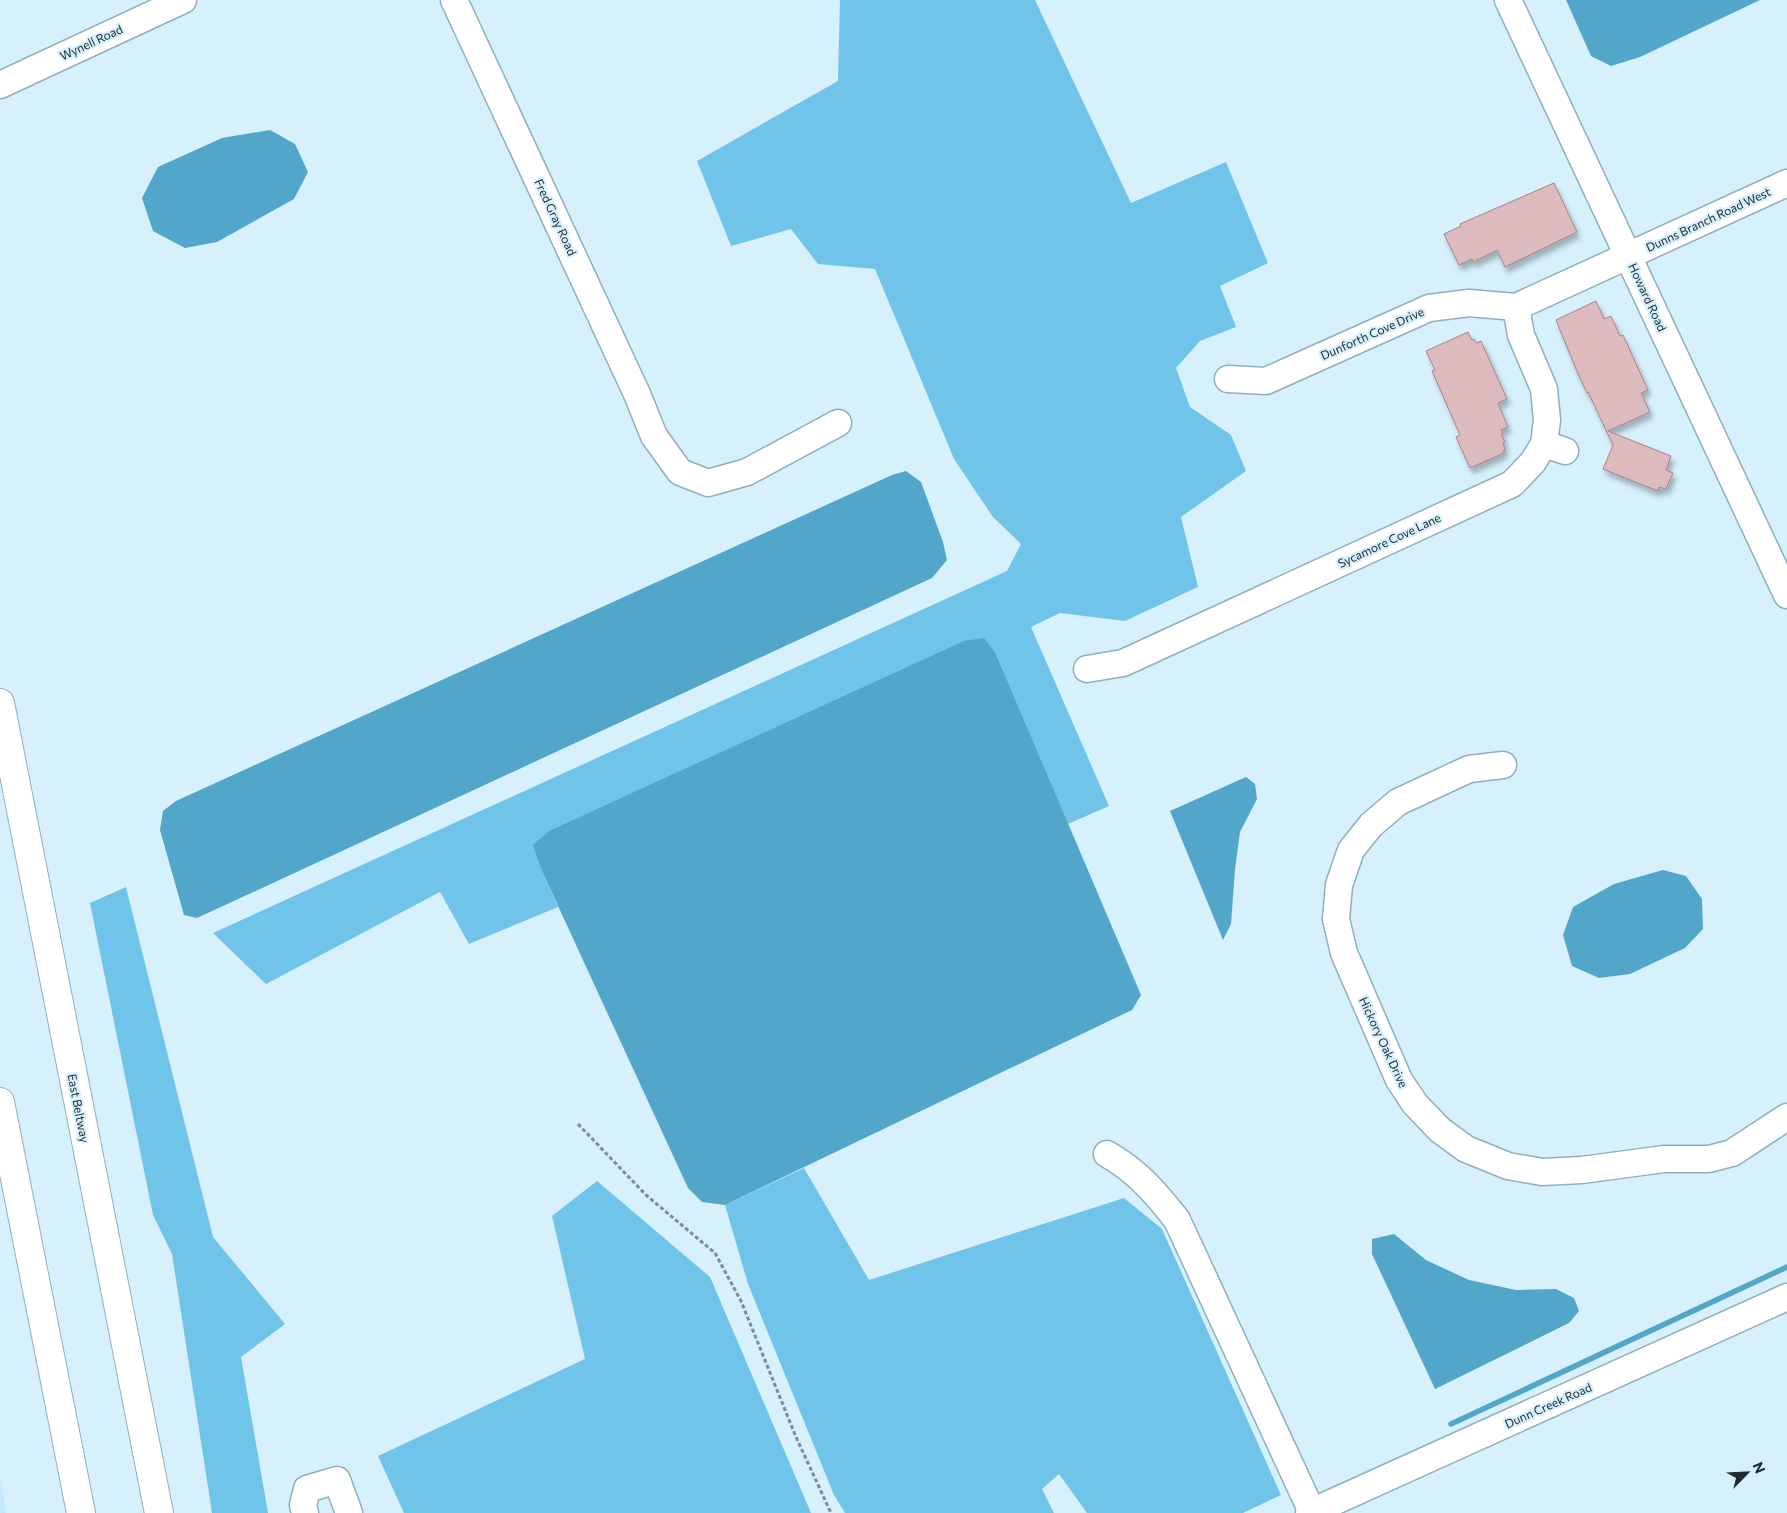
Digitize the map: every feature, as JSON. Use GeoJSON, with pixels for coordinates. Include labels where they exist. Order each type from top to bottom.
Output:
{"type":"FeatureCollection","features":[{"type":"Feature","properties":{"kind":"highway","name":"East Beltway"},"geometry":{"type":"LineString","coordinates":[[0,703],[159,1513]]}},
{"type":"Feature","properties":{"kind":"highway"},"geometry":{"type":"LineString","coordinates":[[0,1102],[81,1513]]}},
{"type":"Feature","properties":{"kind":"highway"},"geometry":{"type":"LineString","coordinates":[[0,1150],[44,1321]]}},
{"type":"Feature","properties":{"kind":"street","name":"Wynell Road"},"geometry":{"type":"LineString","coordinates":[[0,85],[183,0]]}},
{"type":"Feature","properties":{"kind":"street","name":"Fred Gray Road"},"geometry":{"type":"LineString","coordinates":[[454,0],[633,385],[654,436],[680,472],[708,483],[747,472],[838,423]]}},
{"type":"Feature","properties":{"kind":"street","name":"Howard Road"},"geometry":{"type":"LineString","coordinates":[[1508,0],[1787,595]]}},
{"type":"Feature","properties":{"kind":"street","name":"Dunns Branch Road West"},"geometry":{"type":"LineString","coordinates":[[1629,256],[1787,183]]}},
{"type":"Feature","properties":{"kind":"street","name":"Dunforth Cove Drive"},"geometry":{"type":"LineString","coordinates":[[1228,379],[1266,380],[1429,308],[1469,303],[1516,307],[1629,256]]}},
{"type":"Feature","properties":{"kind":"street","name":"Sycamore Cove Lane"},"geometry":{"type":"LineString","coordinates":[[1087,670],[1123,663],[1512,484],[1533,462],[1554,447],[1546,420],[1544,389],[1521,335],[1516,307]]}},
{"type":"Feature","properties":{"kind":"street","name":"Hickory Oak Drive"},"geometry":{"type":"LineString","coordinates":[[1503,765],[1470,769],[1398,802],[1371,825],[1352,850],[1339,885],[1336,919],[1344,953],[1399,1080],[1415,1104],[1440,1130],[1466,1149],[1508,1166],[1542,1172],[1582,1170],[1664,1159],[1709,1159],[1732,1153],[1787,1117]]}},
{"type":"Feature","properties":{"kind":"street"},"geometry":{"type":"LineString","coordinates":[[1106,1154],[1126,1164],[1155,1192],[1177,1220],[1310,1512]]}},
{"type":"Feature","properties":{"kind":"street","name":"Dunn Creek Road"},"geometry":{"type":"LineString","coordinates":[[1310,1512],[1787,1297]]}},
{"type":"Feature","properties":{"kind":"street"},"geometry":{"type":"LineString","coordinates":[[305,1513],[303,1505],[307,1490],[337,1480],[350,1513]]}},
{"type":"Feature","properties":{"kind":"path"},"geometry":{"type":"LineString","coordinates":[[578,1124],[646,1195],[714,1253],[742,1301],[796,1437],[831,1513]]}},
{"type":"Feature","properties":{"kind":"shaded area"},"geometry":{"type":"Polygon","coordinates":[[[840,0],[1035,0],[1131,203],[1226,162],[1268,263],[1220,286],[1236,327],[1200,341],[1176,368],[1190,407],[1231,435],[1246,471],[1181,517],[1198,587],[1125,621],[1060,613],[1031,627],[1109,806],[1068,824],[996,654],[534,845],[541,869],[558,907],[469,944],[440,892],[266,984],[213,933],[1007,571],[1021,544],[993,517],[954,459],[875,269],[818,264],[791,229],[731,246],[697,161],[838,81],[840,0]]]}},
{"type":"Feature","properties":{"kind":"shaded area"},"geometry":{"type":"Polygon","coordinates":[[[1566,0],[1760,0],[1640,57],[1611,66],[1591,56],[1566,0]]]}},
{"type":"Feature","properties":{"kind":"shaded area"},"geometry":{"type":"Polygon","coordinates":[[[270,130],[295,144],[308,172],[294,199],[217,242],[185,248],[153,231],[142,198],[158,167],[222,138],[270,130]]]}},
{"type":"Feature","properties":{"kind":"shaded area"},"geometry":{"type":"Polygon","coordinates":[[[906,471],[921,482],[943,542],[947,560],[932,578],[197,918],[184,915],[160,830],[163,811],[176,801],[892,475],[906,471]]]}},
{"type":"Feature","properties":{"kind":"shaded area"},"geometry":{"type":"Polygon","coordinates":[[[984,638],[996,654],[1141,995],[1132,1010],[725,1205],[702,1202],[688,1188],[541,869],[533,845],[549,831],[964,641],[984,638]]]}},
{"type":"Feature","properties":{"kind":"shaded area"},"geometry":{"type":"Polygon","coordinates":[[[1246,777],[1255,784],[1257,799],[1240,832],[1231,924],[1223,940],[1170,811],[1246,777]]]}},
{"type":"Feature","properties":{"kind":"shaded area"},"geometry":{"type":"Polygon","coordinates":[[[1663,870],[1686,876],[1702,899],[1703,929],[1685,948],[1630,974],[1599,978],[1572,966],[1563,935],[1573,907],[1614,884],[1663,870]]]}},
{"type":"Feature","properties":{"kind":"shaded area"},"geometry":{"type":"Polygon","coordinates":[[[126,887],[213,1237],[285,1324],[241,1357],[268,1513],[212,1513],[172,1254],[153,1215],[90,903],[126,887]]]}},
{"type":"Feature","properties":{"kind":"shaded area"},"geometry":{"type":"Polygon","coordinates":[[[804,1168],[869,1280],[1124,1198],[1162,1229],[1281,1495],[1243,1513],[1087,1513],[1059,1474],[1042,1489],[1054,1513],[845,1513],[834,1495],[748,1284],[725,1205],[804,1168]]]}},
{"type":"Feature","properties":{"kind":"shaded area"},"geometry":{"type":"Polygon","coordinates":[[[597,1181],[710,1277],[811,1513],[404,1513],[378,1456],[585,1359],[552,1216],[597,1181]]]}},
{"type":"Feature","properties":{"kind":"shaded area"},"geometry":{"type":"Polygon","coordinates":[[[1394,1234],[1426,1260],[1469,1280],[1516,1290],[1556,1289],[1574,1298],[1579,1311],[1569,1323],[1435,1389],[1372,1254],[1372,1239],[1394,1234]]]}},
{"type":"Feature","properties":{"kind":"shaded area"},"geometry":{"type":"Polygon","coordinates":[[[0,1480],[6,1513],[0,1513],[0,1480]]]}},
{"type":"Feature","properties":{"kind":"building"},"geometry":{"type":"Polygon","coordinates":[[[1554,183],[1577,232],[1505,267],[1497,250],[1473,262],[1472,259],[1459,265],[1444,234],[1461,226],[1460,224],[1554,183]]]}},
{"type":"Feature","properties":{"kind":"building"},"geometry":{"type":"Polygon","coordinates":[[[1596,301],[1604,319],[1611,316],[1620,336],[1623,335],[1648,390],[1641,393],[1650,412],[1608,431],[1671,456],[1666,470],[1673,473],[1666,489],[1659,487],[1658,491],[1603,469],[1613,445],[1578,374],[1556,320],[1596,301]]]}},
{"type":"Feature","properties":{"kind":"building"},"geometry":{"type":"Polygon","coordinates":[[[1468,332],[1476,343],[1481,341],[1507,399],[1498,403],[1508,427],[1501,430],[1505,442],[1503,443],[1504,453],[1470,468],[1456,437],[1460,435],[1432,371],[1435,370],[1426,351],[1468,332]]]}},
{"type":"Feature","properties":{"kind":"waterway"},"geometry":{"type":"LineString","coordinates":[[1451,1424],[1787,1267]]}}]}
